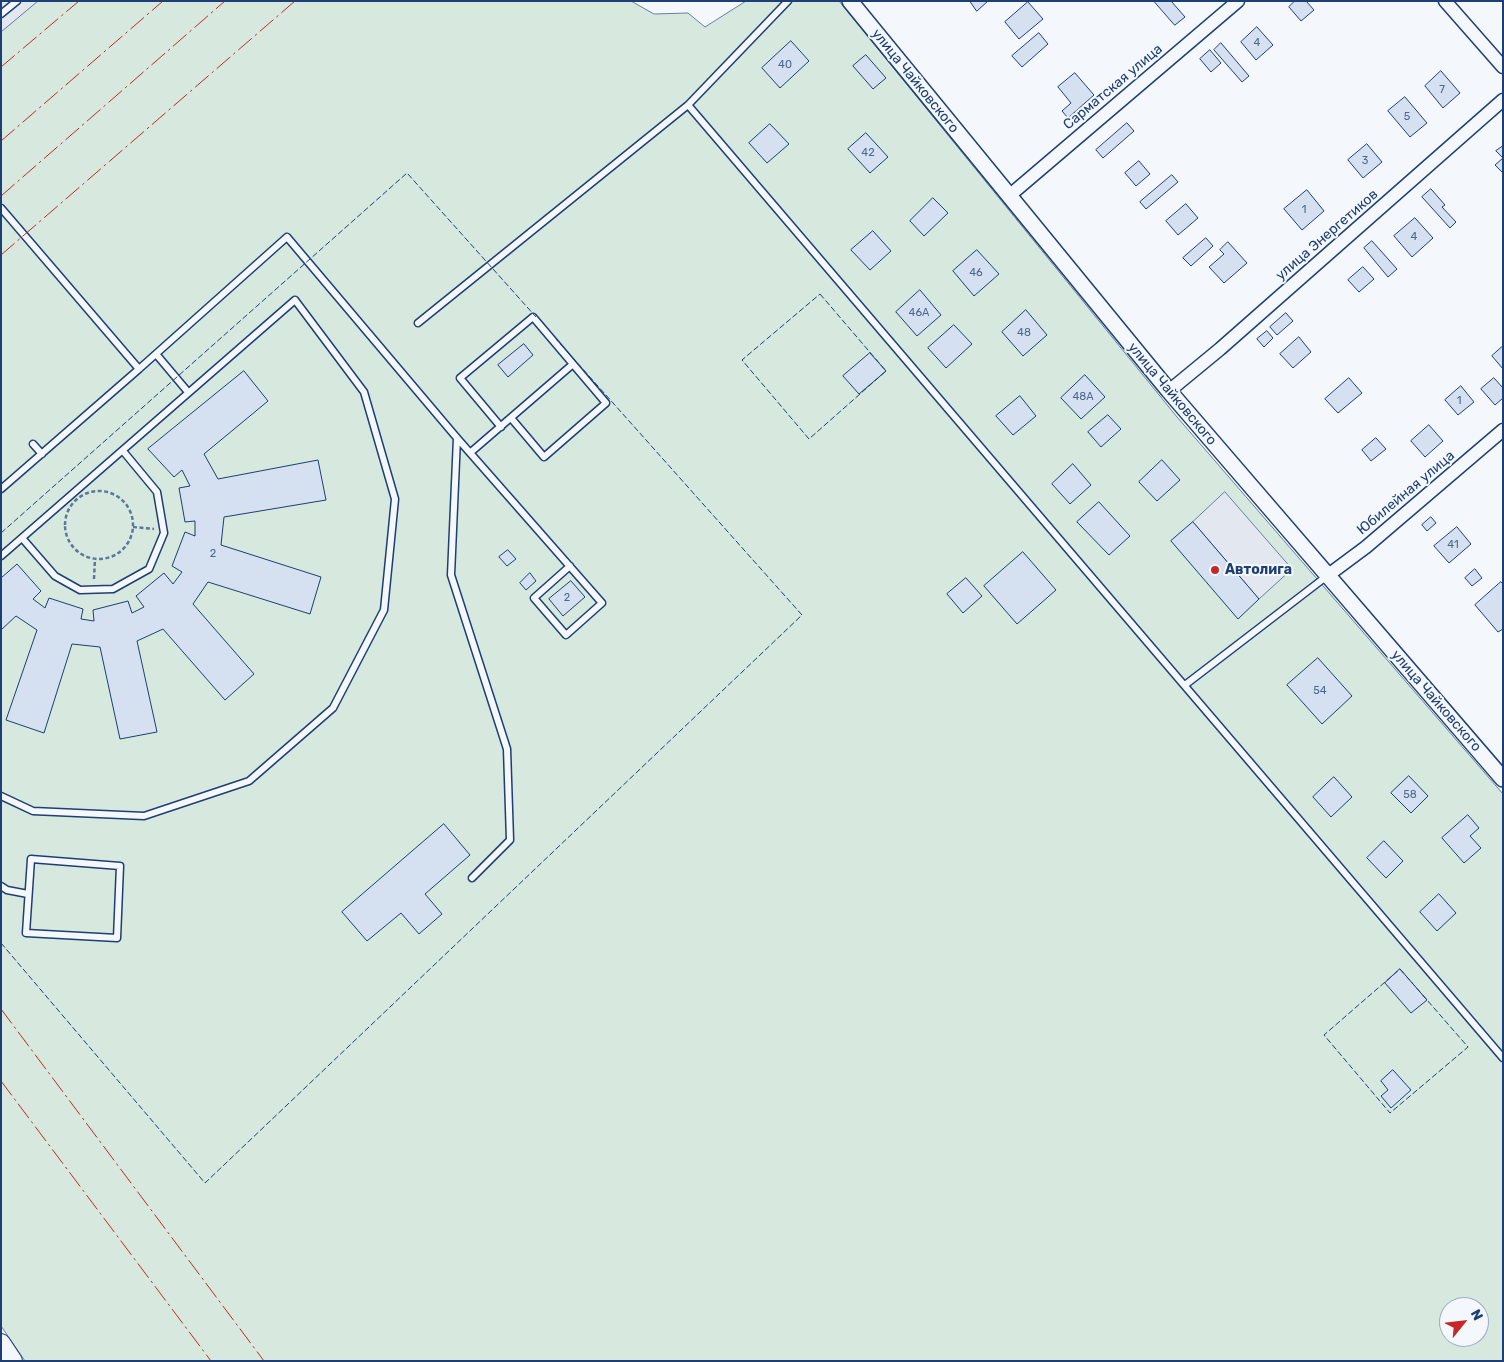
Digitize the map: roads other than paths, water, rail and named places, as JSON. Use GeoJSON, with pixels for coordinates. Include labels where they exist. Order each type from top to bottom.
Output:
{"type":"FeatureCollection","features":[{"type":"Feature","properties":{"kind":"main road"},"geometry":{"type":"LineString","coordinates":[[1,1343],[13,1361]]}},
{"type":"Feature","properties":{"kind":"street","name":"улица Чайковского"},"geometry":{"type":"LineString","coordinates":[[850,1],[1169,391],[1327,576],[1500,771]]}},
{"type":"Feature","properties":{"kind":"street","name":"Сарматская улица"},"geometry":{"type":"LineString","coordinates":[[1009,196],[1238,1]]}},
{"type":"Feature","properties":{"kind":"street"},"geometry":{"type":"LineString","coordinates":[[1445,1],[1503,67]]}},
{"type":"Feature","properties":{"kind":"street","name":"улица Энергетиков"},"geometry":{"type":"LineString","coordinates":[[1169,391],[1220,350],[1503,100]]}},
{"type":"Feature","properties":{"kind":"street","name":"Юбилейная улица"},"geometry":{"type":"LineString","coordinates":[[1327,576],[1366,547],[1503,430]]}},
{"type":"Feature","properties":{"kind":"lane"},"geometry":{"type":"LineString","coordinates":[[1,14],[17,1]]}},
{"type":"Feature","properties":{"kind":"lane"},"geometry":{"type":"LineString","coordinates":[[418,323],[688,105],[788,1]]}},
{"type":"Feature","properties":{"kind":"lane"},"geometry":{"type":"LineString","coordinates":[[688,105],[1503,1058]]}},
{"type":"Feature","properties":{"kind":"lane"},"geometry":{"type":"LineString","coordinates":[[1,208],[139,369]]}},
{"type":"Feature","properties":{"kind":"lane"},"geometry":{"type":"LineString","coordinates":[[1,489],[287,238],[457,438],[471,452],[570,566],[602,603],[566,635],[534,598],[570,566]]}},
{"type":"Feature","properties":{"kind":"lane"},"geometry":{"type":"LineString","coordinates":[[1,556],[294,300],[364,392],[395,499],[384,610],[333,708],[249,781],[144,816],[33,811],[1,796]]}},
{"type":"Feature","properties":{"kind":"lane"},"geometry":{"type":"LineString","coordinates":[[501,427],[460,378],[533,317],[606,404],[544,457],[511,418]]}},
{"type":"Feature","properties":{"kind":"lane"},"geometry":{"type":"LineString","coordinates":[[156,354],[188,392]]}},
{"type":"Feature","properties":{"kind":"lane"},"geometry":{"type":"LineString","coordinates":[[471,452],[573,364]]}},
{"type":"Feature","properties":{"kind":"lane"},"geometry":{"type":"LineString","coordinates":[[457,438],[451,575],[507,749],[510,840],[472,878]]}},
{"type":"Feature","properties":{"kind":"lane"},"geometry":{"type":"LineString","coordinates":[[33,444],[42,454]]}},
{"type":"Feature","properties":{"kind":"lane"},"geometry":{"type":"LineString","coordinates":[[22,538],[55,576],[80,590],[113,590],[149,568],[164,533],[157,492],[123,451]]}},
{"type":"Feature","properties":{"kind":"lane"},"geometry":{"type":"LineString","coordinates":[[1184,685],[1327,576]]}},
{"type":"Feature","properties":{"kind":"lane"},"geometry":{"type":"LineString","coordinates":[[31,859],[120,866],[117,938],[26,933],[28,894],[31,859]]}},
{"type":"Feature","properties":{"kind":"lane"},"geometry":{"type":"LineString","coordinates":[[1,886],[8,890],[28,894]]}},
{"type":"Feature","properties":{"kind":"place","name":"Автолига"},"geometry":{"type":"Point","coordinates":[1215,570]}}]}
